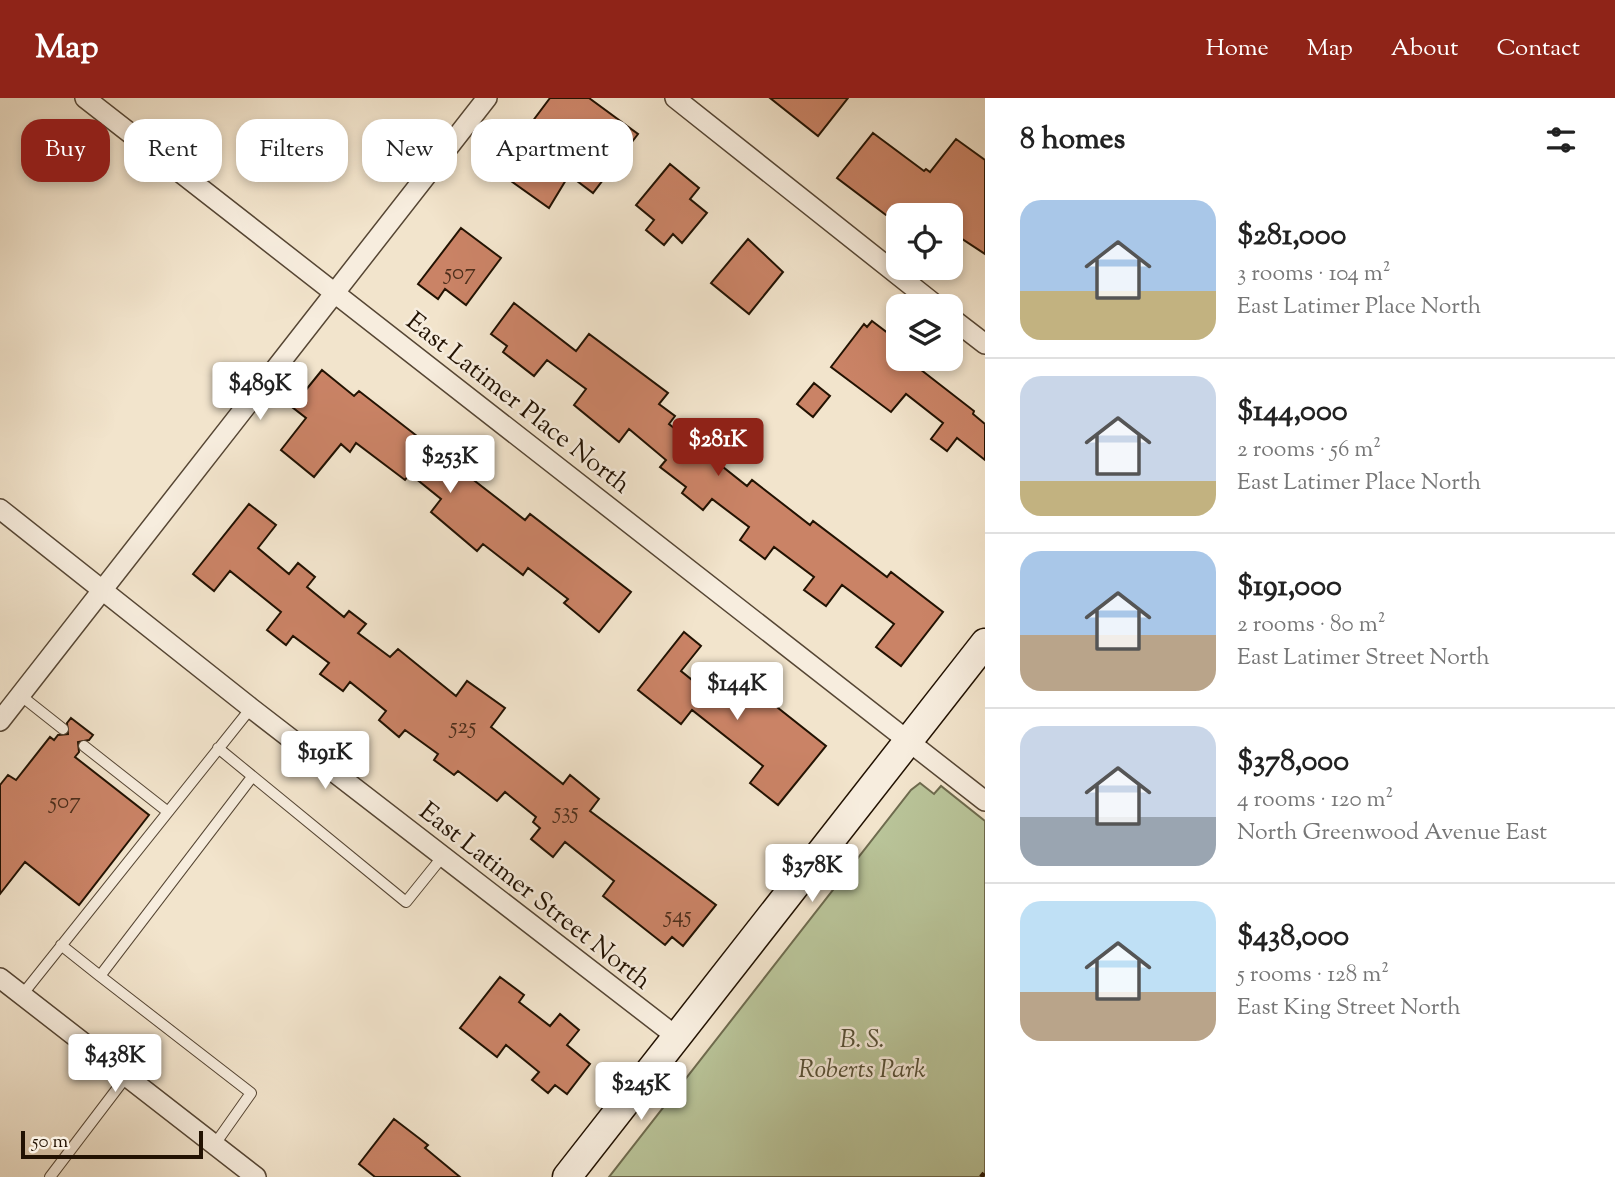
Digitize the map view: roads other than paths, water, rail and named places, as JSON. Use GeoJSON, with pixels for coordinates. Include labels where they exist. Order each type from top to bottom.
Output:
{"type":"FeatureCollection","features":[{"type":"Feature","properties":{"kind":"street","name":"East Latimer Place North"},"geometry":{"type":"LineString","coordinates":[[85,98],[985,801]]}},
{"type":"Feature","properties":{"kind":"street"},"geometry":{"type":"LineString","coordinates":[[0,721],[487,98]]}},
{"type":"Feature","properties":{"kind":"street"},"geometry":{"type":"LineString","coordinates":[[675,98],[922,294]]}},
{"type":"Feature","properties":{"kind":"street"},"geometry":{"type":"LineString","coordinates":[[963,327],[985,344]]}},
{"type":"Feature","properties":{"kind":"street","name":"East Latimer Street North"},"geometry":{"type":"LineString","coordinates":[[0,509],[251,708],[677,1037]]}},
{"type":"Feature","properties":{"kind":"street"},"geometry":{"type":"LineString","coordinates":[[567,1177],[985,643]]}},
{"type":"Feature","properties":{"kind":"street"},"geometry":{"type":"LineString","coordinates":[[0,978],[256,1177]]}},
{"type":"Feature","properties":{"kind":"lane"},"geometry":{"type":"LineString","coordinates":[[20,695],[63,729]]}},
{"type":"Feature","properties":{"kind":"lane"},"geometry":{"type":"LineString","coordinates":[[22,995],[251,708]]}},
{"type":"Feature","properties":{"kind":"lane"},"geometry":{"type":"LineString","coordinates":[[84,746],[167,812]]}},
{"type":"Feature","properties":{"kind":"lane"},"geometry":{"type":"LineString","coordinates":[[218,748],[406,902],[443,856]]}},
{"type":"Feature","properties":{"kind":"lane"},"geometry":{"type":"LineString","coordinates":[[100,976],[252,777]]}},
{"type":"Feature","properties":{"kind":"lane"},"geometry":{"type":"LineString","coordinates":[[61,945],[251,1093],[215,1144]]}},
{"type":"Feature","properties":{"kind":"lane"},"geometry":{"type":"LineString","coordinates":[[50,1177],[126,1077]]}},
{"type":"Feature","properties":{"kind":"park label","name":"B. S. Roberts Park"},"geometry":{"type":"Point","coordinates":[862,1053]}}]}
